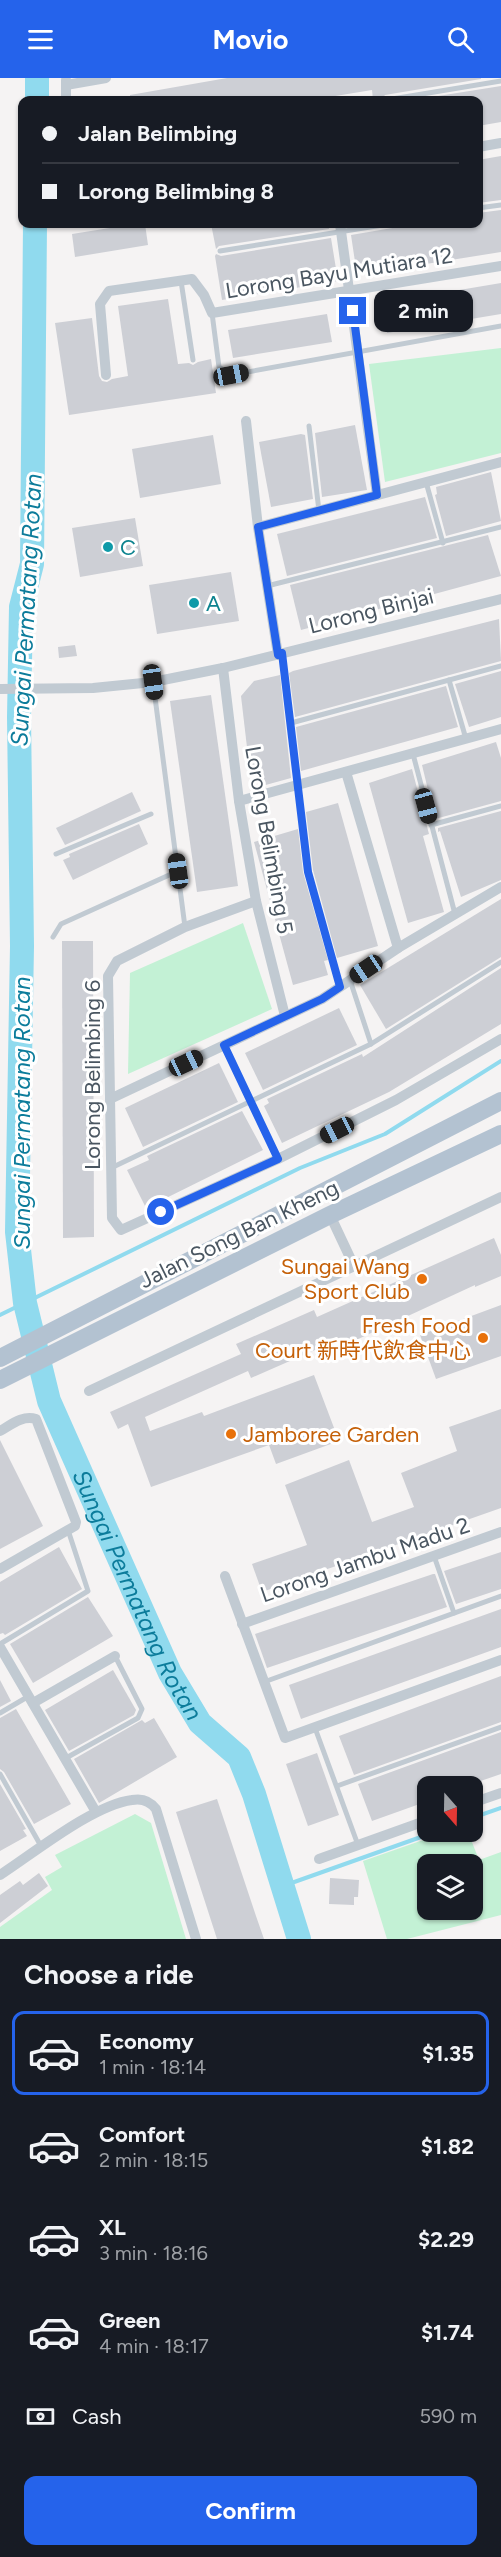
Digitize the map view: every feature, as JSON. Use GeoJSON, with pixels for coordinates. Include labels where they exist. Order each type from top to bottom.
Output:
{"type":"FeatureCollection","features":[{"type":"Feature","properties":{"kind":"main road","name":"Jalan Song Ban Kheng"},"geometry":{"type":"LineString","coordinates":[[1,1358],[501,1101]]}},
{"type":"Feature","properties":{"kind":"main road","name":"Jalan Song Ban Kheng"},"geometry":{"type":"LineString","coordinates":[[6,1377],[330,1215],[501,1134]]}},
{"type":"Feature","properties":{"kind":"street"},"geometry":{"type":"LineString","coordinates":[[66,81],[106,78]]}},
{"type":"Feature","properties":{"kind":"street"},"geometry":{"type":"LineString","coordinates":[[483,146],[501,143]]}},
{"type":"Feature","properties":{"kind":"street"},"geometry":{"type":"LineString","coordinates":[[341,228],[377,495]]}},
{"type":"Feature","properties":{"kind":"street","name":"Lorong Bayu Mutiara 12"},"geometry":{"type":"LineString","coordinates":[[181,281],[192,279],[204,295],[212,313],[501,266]]}},
{"type":"Feature","properties":{"kind":"street"},"geometry":{"type":"LineString","coordinates":[[106,375],[100,304],[109,291],[181,281]]}},
{"type":"Feature","properties":{"kind":"street"},"geometry":{"type":"LineString","coordinates":[[246,421],[258,527],[280,654]]}},
{"type":"Feature","properties":{"kind":"street"},"geometry":{"type":"LineString","coordinates":[[258,527],[501,462]]}},
{"type":"Feature","properties":{"kind":"street","name":"Lorong Binjai"},"geometry":{"type":"LineString","coordinates":[[0,689],[58,689],[153,682],[223,668],[501,599]]}},
{"type":"Feature","properties":{"kind":"street","name":"Lorong Belimbing 5"},"geometry":{"type":"LineString","coordinates":[[223,668],[239,801],[256,901],[285,1016]]}},
{"type":"Feature","properties":{"kind":"street"},"geometry":{"type":"LineString","coordinates":[[239,801],[501,729]]}},
{"type":"Feature","properties":{"kind":"street"},"geometry":{"type":"LineString","coordinates":[[346,772],[398,948]]}},
{"type":"Feature","properties":{"kind":"street"},"geometry":{"type":"LineString","coordinates":[[110,1099],[322,999],[398,948],[501,887]]}},
{"type":"Feature","properties":{"kind":"street","name":"Lorong Belimbing 6"},"geometry":{"type":"LineString","coordinates":[[256,901],[185,927],[117,961],[108,976],[112,1218],[122,1230],[278,1159]]}},
{"type":"Feature","properties":{"kind":"street"},"geometry":{"type":"LineString","coordinates":[[278,1159],[396,1100],[501,1039]]}},
{"type":"Feature","properties":{"kind":"street"},"geometry":{"type":"LineString","coordinates":[[89,1391],[501,1197]]}},
{"type":"Feature","properties":{"kind":"street"},"geometry":{"type":"LineString","coordinates":[[330,1215],[354,1266]]}},
{"type":"Feature","properties":{"kind":"street"},"geometry":{"type":"LineString","coordinates":[[0,1431],[20,1419],[29,1417],[36,1419],[75,1516],[75,1527],[0,1569]]}},
{"type":"Feature","properties":{"kind":"street","name":"Lorong Jambu Madu 2"},"geometry":{"type":"LineString","coordinates":[[242,1624],[501,1532]]}},
{"type":"Feature","properties":{"kind":"street"},"geometry":{"type":"LineString","coordinates":[[225,1576],[285,1738],[501,1660]]}},
{"type":"Feature","properties":{"kind":"street"},"geometry":{"type":"LineString","coordinates":[[0,1646],[96,1812]]}},
{"type":"Feature","properties":{"kind":"street"},"geometry":{"type":"LineString","coordinates":[[31,1700],[115,1656]]}},
{"type":"Feature","properties":{"kind":"street"},"geometry":{"type":"LineString","coordinates":[[483,1799],[501,1793]]}},
{"type":"Feature","properties":{"kind":"street"},"geometry":{"type":"LineString","coordinates":[[0,1875],[96,1812],[131,1800],[144,1800],[156,1809],[196,1939]]}},
{"type":"Feature","properties":{"kind":"street"},"geometry":{"type":"LineString","coordinates":[[319,1859],[417,1824]]}},
{"type":"Feature","properties":{"kind":"lane"},"geometry":{"type":"LineString","coordinates":[[410,96],[501,81]]}},
{"type":"Feature","properties":{"kind":"lane"},"geometry":{"type":"LineString","coordinates":[[483,207],[501,205]]}},
{"type":"Feature","properties":{"kind":"lane"},"geometry":{"type":"LineString","coordinates":[[220,251],[336,228]]}},
{"type":"Feature","properties":{"kind":"lane"},"geometry":{"type":"LineString","coordinates":[[181,281],[193,360]]}},
{"type":"Feature","properties":{"kind":"lane"},"geometry":{"type":"LineString","coordinates":[[212,313],[219,367],[231,375],[358,350],[501,326]]}},
{"type":"Feature","properties":{"kind":"lane"},"geometry":{"type":"LineString","coordinates":[[309,426],[319,511]]}},
{"type":"Feature","properties":{"kind":"lane"},"geometry":{"type":"LineString","coordinates":[[426,482],[443,543]]}},
{"type":"Feature","properties":{"kind":"lane"},"geometry":{"type":"LineString","coordinates":[[267,586],[501,527]]}},
{"type":"Feature","properties":{"kind":"lane"},"geometry":{"type":"LineString","coordinates":[[280,654],[299,785],[308,872],[340,987]]}},
{"type":"Feature","properties":{"kind":"lane"},"geometry":{"type":"LineString","coordinates":[[291,723],[501,666]]}},
{"type":"Feature","properties":{"kind":"lane"},"geometry":{"type":"LineString","coordinates":[[449,680],[466,739]]}},
{"type":"Feature","properties":{"kind":"lane"},"geometry":{"type":"LineString","coordinates":[[153,682],[185,927]]}},
{"type":"Feature","properties":{"kind":"lane"},"geometry":{"type":"LineString","coordinates":[[412,754],[455,914]]}},
{"type":"Feature","properties":{"kind":"lane"},"geometry":{"type":"LineString","coordinates":[[431,825],[501,806]]}},
{"type":"Feature","properties":{"kind":"lane"},"geometry":{"type":"LineString","coordinates":[[56,854],[151,814]]}},
{"type":"Feature","properties":{"kind":"lane"},"geometry":{"type":"LineString","coordinates":[[53,937],[61,924],[178,871]]}},
{"type":"Feature","properties":{"kind":"lane"},"geometry":{"type":"LineString","coordinates":[[111,1168],[371,1044],[501,962]]}},
{"type":"Feature","properties":{"kind":"lane"},"geometry":{"type":"LineString","coordinates":[[350,980],[371,1044]]}},
{"type":"Feature","properties":{"kind":"lane"},"geometry":{"type":"LineString","coordinates":[[224,1045],[278,1159]]}},
{"type":"Feature","properties":{"kind":"lane"},"geometry":{"type":"LineString","coordinates":[[0,1646],[88,1591],[68,1530]]}},
{"type":"Feature","properties":{"kind":"lane"},"geometry":{"type":"LineString","coordinates":[[434,1556],[454,1613]]}},
{"type":"Feature","properties":{"kind":"lane"},"geometry":{"type":"LineString","coordinates":[[264,1682],[501,1596]]}},
{"type":"Feature","properties":{"kind":"lane"},"geometry":{"type":"LineString","coordinates":[[64,1759],[138,1718],[142,1709],[115,1656]]}},
{"type":"Feature","properties":{"kind":"lane"},"geometry":{"type":"LineString","coordinates":[[0,1713],[31,1700]]}},
{"type":"Feature","properties":{"kind":"lane"},"geometry":{"type":"LineString","coordinates":[[337,1786],[501,1727]]}},
{"type":"Feature","properties":{"kind":"lane"},"geometry":{"type":"LineString","coordinates":[[315,1728],[358,1845]]}},
{"type":"Feature","properties":{"kind":"lane"},"geometry":{"type":"LineString","coordinates":[[0,1774],[42,1848]]}},
{"type":"Feature","properties":{"kind":"green space"},"geometry":{"type":"Polygon","coordinates":[[[501,348],[501,453],[385,482],[369,364],[501,348]]]}},
{"type":"Feature","properties":{"kind":"green space"},"geometry":{"type":"Polygon","coordinates":[[[243,923],[272,1009],[128,1074],[130,973],[243,923]]]}},
{"type":"Feature","properties":{"kind":"green space"},"geometry":{"type":"Polygon","coordinates":[[[135,1814],[151,1823],[186,1939],[0,1939],[0,1927],[52,1890],[45,1877],[62,1867],[55,1855],[135,1814]]]}},
{"type":"Feature","properties":{"kind":"green space"},"geometry":{"type":"Polygon","coordinates":[[[417,1842],[472,1842],[477,1854],[417,1854],[417,1920],[481,1920],[407,1939],[387,1939],[363,1861],[417,1842]]]}},
{"type":"Feature","properties":{"kind":"green space"},"geometry":{"type":"Polygon","coordinates":[[[501,1852],[501,1915],[483,1920],[483,1859],[501,1852]]]}},
{"type":"Feature","properties":{"kind":"building"},"geometry":{"type":"Polygon","coordinates":[[[227,78],[481,78],[384,96],[373,96],[372,90],[335,96],[130,95],[227,78]]]}},
{"type":"Feature","properties":{"kind":"building"},"geometry":{"type":"Polygon","coordinates":[[[501,86],[501,122],[483,125],[483,96],[438,96],[501,86]]]}},
{"type":"Feature","properties":{"kind":"building"},"geometry":{"type":"Polygon","coordinates":[[[501,156],[501,200],[483,202],[483,159],[501,156]]]}},
{"type":"Feature","properties":{"kind":"building"},"geometry":{"type":"Polygon","coordinates":[[[501,210],[501,252],[357,275],[351,235],[392,228],[483,228],[483,212],[501,210]]]}},
{"type":"Feature","properties":{"kind":"building"},"geometry":{"type":"Polygon","coordinates":[[[110,228],[146,228],[148,245],[75,257],[72,234],[110,228]]]}},
{"type":"Feature","properties":{"kind":"building"},"geometry":{"type":"Polygon","coordinates":[[[212,228],[329,229],[219,246],[216,249],[212,228]]]}},
{"type":"Feature","properties":{"kind":"building"},"geometry":{"type":"Polygon","coordinates":[[[331,238],[338,281],[222,300],[216,254],[221,256],[331,238]]]}},
{"type":"Feature","properties":{"kind":"building"},"geometry":{"type":"Polygon","coordinates":[[[501,283],[501,314],[387,333],[382,303],[501,283]]]}},
{"type":"Feature","properties":{"kind":"building"},"geometry":{"type":"Polygon","coordinates":[[[168,299],[178,364],[193,365],[211,359],[216,393],[69,415],[55,323],[92,318],[99,376],[102,381],[107,382],[128,376],[118,306],[168,299]]]}},
{"type":"Feature","properties":{"kind":"building"},"geometry":{"type":"Polygon","coordinates":[[[327,314],[332,342],[233,358],[228,330],[327,314]]]}},
{"type":"Feature","properties":{"kind":"building"},"geometry":{"type":"Polygon","coordinates":[[[355,425],[367,490],[322,497],[315,433],[355,425]]]}},
{"type":"Feature","properties":{"kind":"building"},"geometry":{"type":"Polygon","coordinates":[[[213,435],[221,484],[140,498],[132,449],[213,435]]]}},
{"type":"Feature","properties":{"kind":"building"},"geometry":{"type":"Polygon","coordinates":[[[305,435],[313,499],[271,507],[259,442],[305,435]]]}},
{"type":"Feature","properties":{"kind":"building"},"geometry":{"type":"Polygon","coordinates":[[[491,472],[501,521],[446,536],[435,495],[437,494],[436,487],[491,472]]]}},
{"type":"Feature","properties":{"kind":"building"},"geometry":{"type":"Polygon","coordinates":[[[425,497],[437,538],[287,576],[277,534],[425,497]]]}},
{"type":"Feature","properties":{"kind":"building","name":"C"},"geometry":{"type":"Polygon","coordinates":[[[135,518],[143,566],[80,577],[72,528],[135,518]]]}},
{"type":"Feature","properties":{"kind":"building"},"geometry":{"type":"Polygon","coordinates":[[[488,535],[501,576],[301,630],[290,585],[488,535]]]}},
{"type":"Feature","properties":{"kind":"building","name":"A"},"geometry":{"type":"Polygon","coordinates":[[[231,572],[239,621],[157,634],[149,585],[231,572]]]}},
{"type":"Feature","properties":{"kind":"building"},"geometry":{"type":"Polygon","coordinates":[[[499,619],[501,661],[295,717],[289,673],[293,671],[499,619]]]}},
{"type":"Feature","properties":{"kind":"building"},"geometry":{"type":"Polygon","coordinates":[[[75,645],[77,656],[59,658],[58,647],[75,645]]]}},
{"type":"Feature","properties":{"kind":"building"},"geometry":{"type":"Polygon","coordinates":[[[501,671],[501,717],[469,727],[455,684],[501,671]]]}},
{"type":"Feature","properties":{"kind":"building"},"geometry":{"type":"Polygon","coordinates":[[[280,675],[291,778],[262,786],[250,773],[241,696],[254,681],[280,675]]]}},
{"type":"Feature","properties":{"kind":"building"},"geometry":{"type":"Polygon","coordinates":[[[446,686],[458,727],[301,771],[296,727],[446,686]]]}},
{"type":"Feature","properties":{"kind":"building"},"geometry":{"type":"Polygon","coordinates":[[[211,695],[238,886],[197,892],[170,701],[211,695]]]}},
{"type":"Feature","properties":{"kind":"building"},"geometry":{"type":"Polygon","coordinates":[[[496,742],[501,758],[501,801],[435,819],[422,765],[496,742]]]}},
{"type":"Feature","properties":{"kind":"building"},"geometry":{"type":"Polygon","coordinates":[[[412,769],[429,834],[423,836],[444,912],[408,923],[369,783],[412,769]]]}},
{"type":"Feature","properties":{"kind":"building"},"geometry":{"type":"Polygon","coordinates":[[[132,792],[141,811],[65,845],[56,828],[132,792]]]}},
{"type":"Feature","properties":{"kind":"building"},"geometry":{"type":"Polygon","coordinates":[[[338,803],[378,946],[337,958],[313,870],[306,812],[338,803]]]}},
{"type":"Feature","properties":{"kind":"building"},"geometry":{"type":"Polygon","coordinates":[[[501,811],[501,880],[461,897],[438,828],[501,811]]]}},
{"type":"Feature","properties":{"kind":"building"},"geometry":{"type":"Polygon","coordinates":[[[139,824],[148,844],[73,880],[63,860],[70,857],[69,854],[139,824]]]}},
{"type":"Feature","properties":{"kind":"building"},"geometry":{"type":"Polygon","coordinates":[[[298,829],[303,872],[328,960],[324,961],[328,975],[293,985],[254,842],[298,829]]]}},
{"type":"Feature","properties":{"kind":"building"},"geometry":{"type":"Polygon","coordinates":[[[501,899],[501,957],[386,1029],[360,985],[501,899]]]}},
{"type":"Feature","properties":{"kind":"building"},"geometry":{"type":"Polygon","coordinates":[[[62,941],[93,941],[94,1237],[63,1238],[62,941]]]}},
{"type":"Feature","properties":{"kind":"building"},"geometry":{"type":"Polygon","coordinates":[[[501,968],[501,1024],[389,1092],[282,1143],[264,1106],[269,1103],[267,1099],[362,1054],[363,1057],[501,968]]]}},
{"type":"Feature","properties":{"kind":"building"},"geometry":{"type":"Polygon","coordinates":[[[339,1008],[357,1045],[263,1090],[245,1053],[339,1008]]]}},
{"type":"Feature","properties":{"kind":"building"},"geometry":{"type":"Polygon","coordinates":[[[219,1063],[238,1102],[143,1147],[125,1108],[219,1063]]]}},
{"type":"Feature","properties":{"kind":"building"},"geometry":{"type":"Polygon","coordinates":[[[242,1111],[263,1150],[146,1208],[127,1170],[149,1160],[147,1156],[242,1111]]]}},
{"type":"Feature","properties":{"kind":"building"},"geometry":{"type":"Polygon","coordinates":[[[494,1238],[501,1255],[501,1276],[475,1287],[475,1285],[343,1346],[340,1339],[251,1378],[248,1371],[145,1417],[150,1431],[202,1412],[204,1416],[314,1375],[339,1441],[276,1464],[269,1445],[151,1487],[128,1424],[118,1429],[110,1412],[241,1354],[236,1344],[314,1310],[317,1317],[494,1238]]]}},
{"type":"Feature","properties":{"kind":"building"},"geometry":{"type":"Polygon","coordinates":[[[501,1305],[501,1356],[436,1379],[420,1335],[501,1305]]]}},
{"type":"Feature","properties":{"kind":"building"},"geometry":{"type":"Polygon","coordinates":[[[501,1409],[501,1508],[262,1592],[252,1564],[307,1545],[285,1485],[349,1460],[372,1522],[414,1507],[401,1473],[457,1451],[449,1427],[501,1409]]]}},
{"type":"Feature","properties":{"kind":"building"},"geometry":{"type":"Polygon","coordinates":[[[0,1440],[43,1526],[0,1549],[0,1440]]]}},
{"type":"Feature","properties":{"kind":"building"},"geometry":{"type":"Polygon","coordinates":[[[59,1547],[82,1589],[5,1635],[0,1634],[0,1582],[59,1547]]]}},
{"type":"Feature","properties":{"kind":"building"},"geometry":{"type":"Polygon","coordinates":[[[501,1552],[501,1589],[456,1604],[444,1571],[501,1552]]]}},
{"type":"Feature","properties":{"kind":"building"},"geometry":{"type":"Polygon","coordinates":[[[435,1574],[447,1607],[267,1668],[255,1634],[435,1574]]]}},
{"type":"Feature","properties":{"kind":"building"},"geometry":{"type":"Polygon","coordinates":[[[88,1597],[113,1636],[33,1683],[10,1644],[88,1597]]]}},
{"type":"Feature","properties":{"kind":"building"},"geometry":{"type":"Polygon","coordinates":[[[501,1609],[501,1647],[301,1719],[289,1685],[501,1609]]]}},
{"type":"Feature","properties":{"kind":"building"},"geometry":{"type":"Polygon","coordinates":[[[113,1670],[136,1710],[134,1715],[69,1751],[45,1710],[113,1670]]]}},
{"type":"Feature","properties":{"kind":"building"},"geometry":{"type":"Polygon","coordinates":[[[501,1676],[501,1722],[354,1775],[339,1736],[501,1676]]]}},
{"type":"Feature","properties":{"kind":"building"},"geometry":{"type":"Polygon","coordinates":[[[0,1680],[11,1701],[0,1707],[0,1680]]]}},
{"type":"Feature","properties":{"kind":"building"},"geometry":{"type":"Polygon","coordinates":[[[16,1709],[71,1804],[34,1824],[4,1772],[0,1769],[0,1718],[16,1709]]]}},
{"type":"Feature","properties":{"kind":"building"},"geometry":{"type":"Polygon","coordinates":[[[154,1718],[177,1757],[99,1803],[74,1759],[142,1720],[145,1723],[154,1718]]]}},
{"type":"Feature","properties":{"kind":"building"},"geometry":{"type":"Polygon","coordinates":[[[501,1732],[501,1774],[483,1780],[483,1776],[417,1776],[417,1805],[372,1821],[358,1784],[501,1732]]]}},
{"type":"Feature","properties":{"kind":"building"},"geometry":{"type":"Polygon","coordinates":[[[317,1753],[339,1815],[308,1826],[286,1764],[317,1753]]]}},
{"type":"Feature","properties":{"kind":"building"},"geometry":{"type":"Polygon","coordinates":[[[0,1784],[26,1829],[23,1830],[27,1836],[0,1851],[0,1784]]]}},
{"type":"Feature","properties":{"kind":"building"},"geometry":{"type":"Polygon","coordinates":[[[217,1799],[264,1939],[217,1939],[176,1812],[217,1799]]]}},
{"type":"Feature","properties":{"kind":"building"},"geometry":{"type":"Polygon","coordinates":[[[39,1873],[48,1886],[0,1923],[0,1895],[20,1881],[23,1885],[39,1873]]]}},
{"type":"Feature","properties":{"kind":"building"},"geometry":{"type":"Polygon","coordinates":[[[330,1878],[359,1880],[358,1897],[354,1897],[354,1905],[329,1904],[330,1878]]]}},
{"type":"Feature","properties":{"kind":"waterway","name":"Sungai Permatang Rotan"},"geometry":{"type":"LineString","coordinates":[[37,78],[37,96]]}},
{"type":"Feature","properties":{"kind":"waterway","name":"Sungai Permatang Rotan"},"geometry":{"type":"LineString","coordinates":[[35,228],[32,564],[21,607],[19,717],[22,946],[17,1232],[25,1303],[49,1401],[170,1673],[200,1723],[239,1757],[254,1794],[299,1939]]}},
{"type":"Feature","properties":{"kind":"waterway"},"geometry":{"type":"LineString","coordinates":[[0,1315],[300,1168],[385,1134],[501,1061]]}},
{"type":"Feature","properties":{"kind":"waterway"},"geometry":{"type":"LineString","coordinates":[[483,1814],[501,1808]]}},
{"type":"Feature","properties":{"kind":"waterway"},"geometry":{"type":"LineString","coordinates":[[283,1886],[417,1838]]}},
{"type":"Feature","properties":{"kind":"place","name":"C"},"geometry":{"type":"Point","coordinates":[108,547]}},
{"type":"Feature","properties":{"kind":"place","name":"A"},"geometry":{"type":"Point","coordinates":[194,603]}},
{"type":"Feature","properties":{"kind":"place","name":"Sungai Wang Sport Club"},"geometry":{"type":"Point","coordinates":[422,1279]}},
{"type":"Feature","properties":{"kind":"place","name":"Fresh Food Court 新時代飲食中心"},"geometry":{"type":"Point","coordinates":[483,1338]}},
{"type":"Feature","properties":{"kind":"place","name":"Jamboree Garden"},"geometry":{"type":"Point","coordinates":[231,1434]}},
{"type":"Feature","properties":{"kind":"route"},"geometry":{"type":"LineString","coordinates":[[161,1212],[278,1159],[224,1045],[322,999],[340,987],[308,872],[282,653],[278,655],[258,527],[377,495],[353,311]]}}]}
